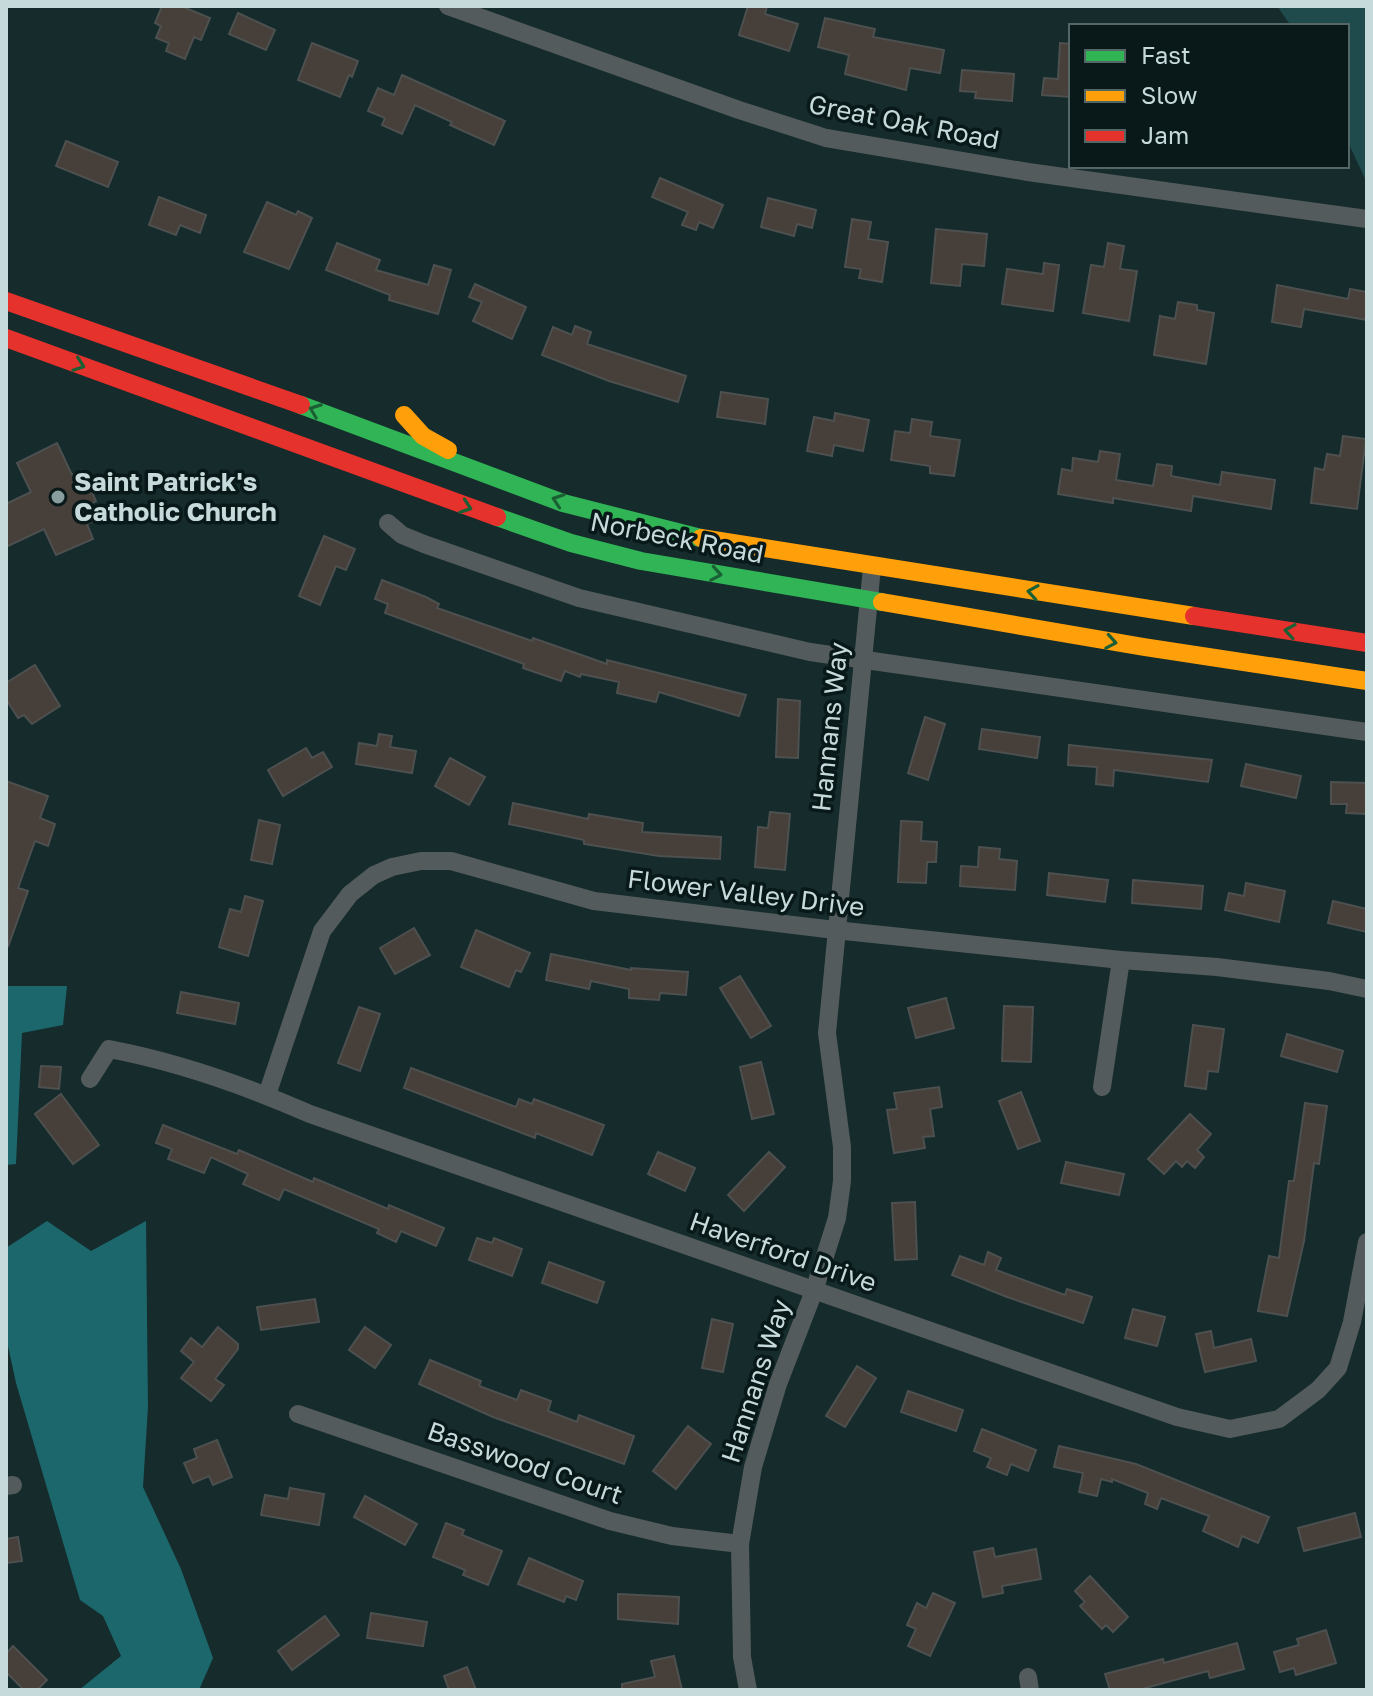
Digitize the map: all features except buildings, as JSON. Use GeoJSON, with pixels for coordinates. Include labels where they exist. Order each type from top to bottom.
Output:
{"type":"FeatureCollection","features":[{"type":"Feature","properties":{"kind":"main road","name":"Norbeck Road"},"geometry":{"type":"LineString","coordinates":[[6,301],[121,343],[225,376],[563,503],[687,536],[1358,642]]}},
{"type":"Feature","properties":{"kind":"main road"},"geometry":{"type":"LineString","coordinates":[[6,323],[99,353],[121,343]]}},
{"type":"Feature","properties":{"kind":"main road","name":"Norbeck Road"},"geometry":{"type":"LineString","coordinates":[[6,338],[392,481],[571,543],[641,561],[1144,647],[1367,681]]}},
{"type":"Feature","properties":{"kind":"main road"},"geometry":{"type":"LineString","coordinates":[[148,351],[175,344]]}},
{"type":"Feature","properties":{"kind":"main road"},"geometry":{"type":"LineString","coordinates":[[404,415],[423,436],[495,476]]}},
{"type":"Feature","properties":{"kind":"main road"},"geometry":{"type":"LineString","coordinates":[[1358,642],[1367,629]]}},
{"type":"Feature","properties":{"kind":"street","name":"Great Oak Road"},"geometry":{"type":"LineString","coordinates":[[448,6],[724,105],[826,138],[1028,172],[1367,219]]}},
{"type":"Feature","properties":{"kind":"street"},"geometry":{"type":"LineString","coordinates":[[388,523],[402,535],[424,544],[579,598],[810,652],[1367,732]]}},
{"type":"Feature","properties":{"kind":"street","name":"Hannans Way"},"geometry":{"type":"LineString","coordinates":[[748,1690],[742,1657],[740,1544],[753,1467],[778,1384],[814,1291],[837,1218],[842,1181],[842,1147],[827,1033],[872,567]]}},
{"type":"Feature","properties":{"kind":"street","name":"Flower Valley Drive"},"geometry":{"type":"LineString","coordinates":[[267,1095],[322,931],[350,894],[374,875],[392,867],[421,861],[451,861],[594,901],[835,930],[1217,967],[1329,981],[1367,989]]}},
{"type":"Feature","properties":{"kind":"street"},"geometry":{"type":"LineString","coordinates":[[1102,1087],[1121,960]]}},
{"type":"Feature","properties":{"kind":"street","name":"Haverford Drive"},"geometry":{"type":"LineString","coordinates":[[90,1079],[109,1049],[155,1058],[1177,1417],[1230,1429],[1279,1419],[1318,1390],[1338,1368],[1352,1322],[1367,1242]]}},
{"type":"Feature","properties":{"kind":"street","name":"Basswood Court"},"geometry":{"type":"LineString","coordinates":[[298,1414],[610,1521],[672,1536],[740,1544]]}},
{"type":"Feature","properties":{"kind":"shaded area"},"geometry":{"type":"Polygon","coordinates":[[[1277,6],[1367,6],[1367,183],[1349,144],[1349,24],[1290,24],[1277,6]]]}},
{"type":"Feature","properties":{"kind":"shaded area"},"geometry":{"type":"Polygon","coordinates":[[[6,986],[67,986],[63,1025],[22,1033],[16,1164],[6,1165],[6,986]]]}},
{"type":"Feature","properties":{"kind":"shaded area"},"geometry":{"type":"Polygon","coordinates":[[[47,1221],[91,1251],[146,1221],[148,1407],[143,1487],[181,1569],[213,1658],[199,1690],[79,1690],[121,1656],[103,1616],[80,1600],[16,1383],[6,1337],[6,1248],[47,1221]]]}},
{"type":"Feature","properties":{"kind":"traffic: fast"},"geometry":{"type":"LineString","coordinates":[[301,405],[563,503],[701,538]]}},
{"type":"Feature","properties":{"kind":"traffic: fast"},"geometry":{"type":"LineString","coordinates":[[497,517],[571,543],[641,561],[882,602]]}},
{"type":"Feature","properties":{"kind":"traffic: slow"},"geometry":{"type":"LineString","coordinates":[[404,415],[423,436],[448,450]]}},
{"type":"Feature","properties":{"kind":"traffic: slow"},"geometry":{"type":"LineString","coordinates":[[701,538],[1194,616]]}},
{"type":"Feature","properties":{"kind":"traffic: slow"},"geometry":{"type":"LineString","coordinates":[[882,602],[1367,681]]}},
{"type":"Feature","properties":{"kind":"traffic: jam"},"geometry":{"type":"LineString","coordinates":[[6,301],[301,405]]}},
{"type":"Feature","properties":{"kind":"traffic: jam"},"geometry":{"type":"LineString","coordinates":[[6,338],[497,517]]}},
{"type":"Feature","properties":{"kind":"traffic: jam"},"geometry":{"type":"LineString","coordinates":[[1194,616],[1367,643]]}},
{"type":"Feature","properties":{"kind":"place","name":"Saint Patrick's Catholic Church"},"geometry":{"type":"Point","coordinates":[58,497]}}]}
